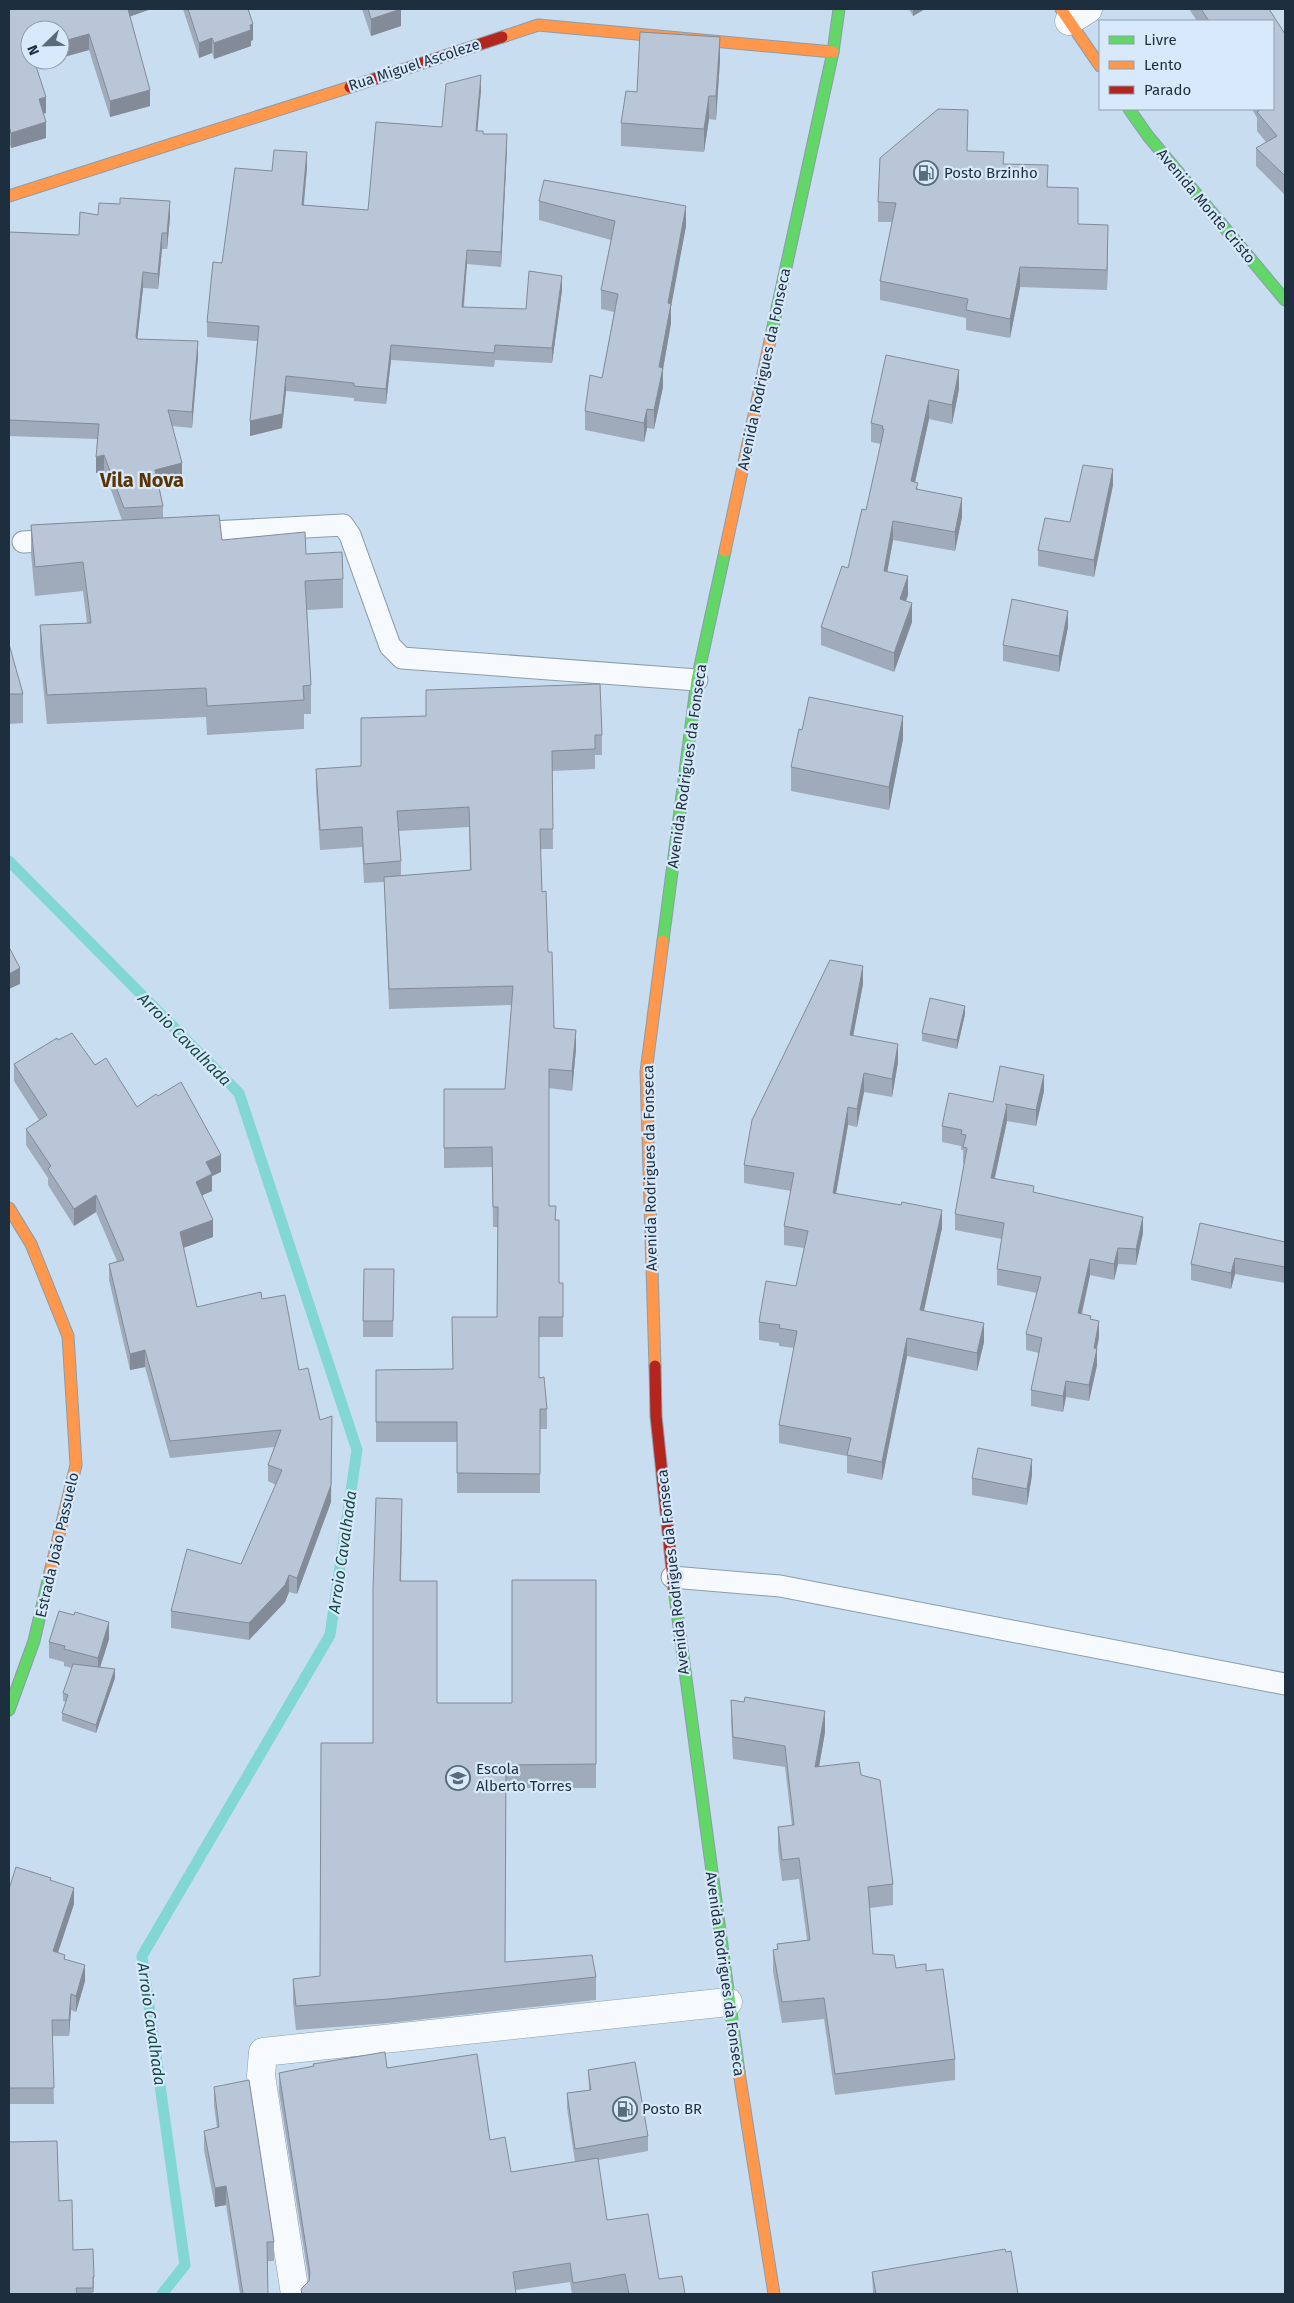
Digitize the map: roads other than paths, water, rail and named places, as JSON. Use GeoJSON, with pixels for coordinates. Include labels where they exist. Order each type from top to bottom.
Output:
{"type":"FeatureCollection","features":[{"type":"Feature","properties":{"kind":"main road","name":"Avenida Rodrigues da Fonseca"},"geometry":{"type":"LineString","coordinates":[[829,9],[833,52]]}},
{"type":"Feature","properties":{"kind":"main road","name":"Avenida Rodrigues da Fonseca"},"geometry":{"type":"LineString","coordinates":[[774,2294],[728,2002],[672,1577],[656,1416],[646,1072],[697,680],[833,52],[839,9]]}},
{"type":"Feature","properties":{"kind":"main road"},"geometry":{"type":"LineString","coordinates":[[1073,13],[1099,64]]}},
{"type":"Feature","properties":{"kind":"main road","name":"Rua Miguel Ascoleze"},"geometry":{"type":"LineString","coordinates":[[9,196],[170,146],[538,25],[833,52]]}},
{"type":"Feature","properties":{"kind":"main road","name":"Avenida Monte Cristo"},"geometry":{"type":"LineString","coordinates":[[1130,110],[1148,136],[1285,300]]}},
{"type":"Feature","properties":{"kind":"main road","name":"Estrada João Passuelo"},"geometry":{"type":"LineString","coordinates":[[9,1208],[31,1244],[68,1336],[76,1465],[34,1642],[9,1710]]}},
{"type":"Feature","properties":{"kind":"street"},"geometry":{"type":"LineString","coordinates":[[295,2294],[261,2076],[263,2052],[728,2002]]}},
{"type":"Feature","properties":{"kind":"lane"},"geometry":{"type":"LineString","coordinates":[[168,534],[343,525],[350,535],[390,646],[402,658],[697,680]]}},
{"type":"Feature","properties":{"kind":"lane"},"geometry":{"type":"LineString","coordinates":[[23,542],[81,539]]}},
{"type":"Feature","properties":{"kind":"lane"},"geometry":{"type":"LineString","coordinates":[[672,1577],[780,1586],[1285,1684]]}},
{"type":"Feature","properties":{"kind":"waterway","name":"Arroio Cavalhada"},"geometry":{"type":"LineString","coordinates":[[9,861],[239,1093],[357,1450],[330,1635],[142,1956],[185,2265],[162,2294]]}},
{"type":"Feature","properties":{"kind":"place","name":"Posto Brzinho"},"geometry":{"type":"Point","coordinates":[926,173]}},
{"type":"Feature","properties":{"kind":"place","name":"Escola Alberto Torres"},"geometry":{"type":"Point","coordinates":[458,1778]}},
{"type":"Feature","properties":{"kind":"place","name":"Posto BR"},"geometry":{"type":"Point","coordinates":[625,2109]}},
{"type":"Feature","properties":{"kind":"district","name":"Vila Nova"},"geometry":{"type":"Point","coordinates":[142,480]}}]}
